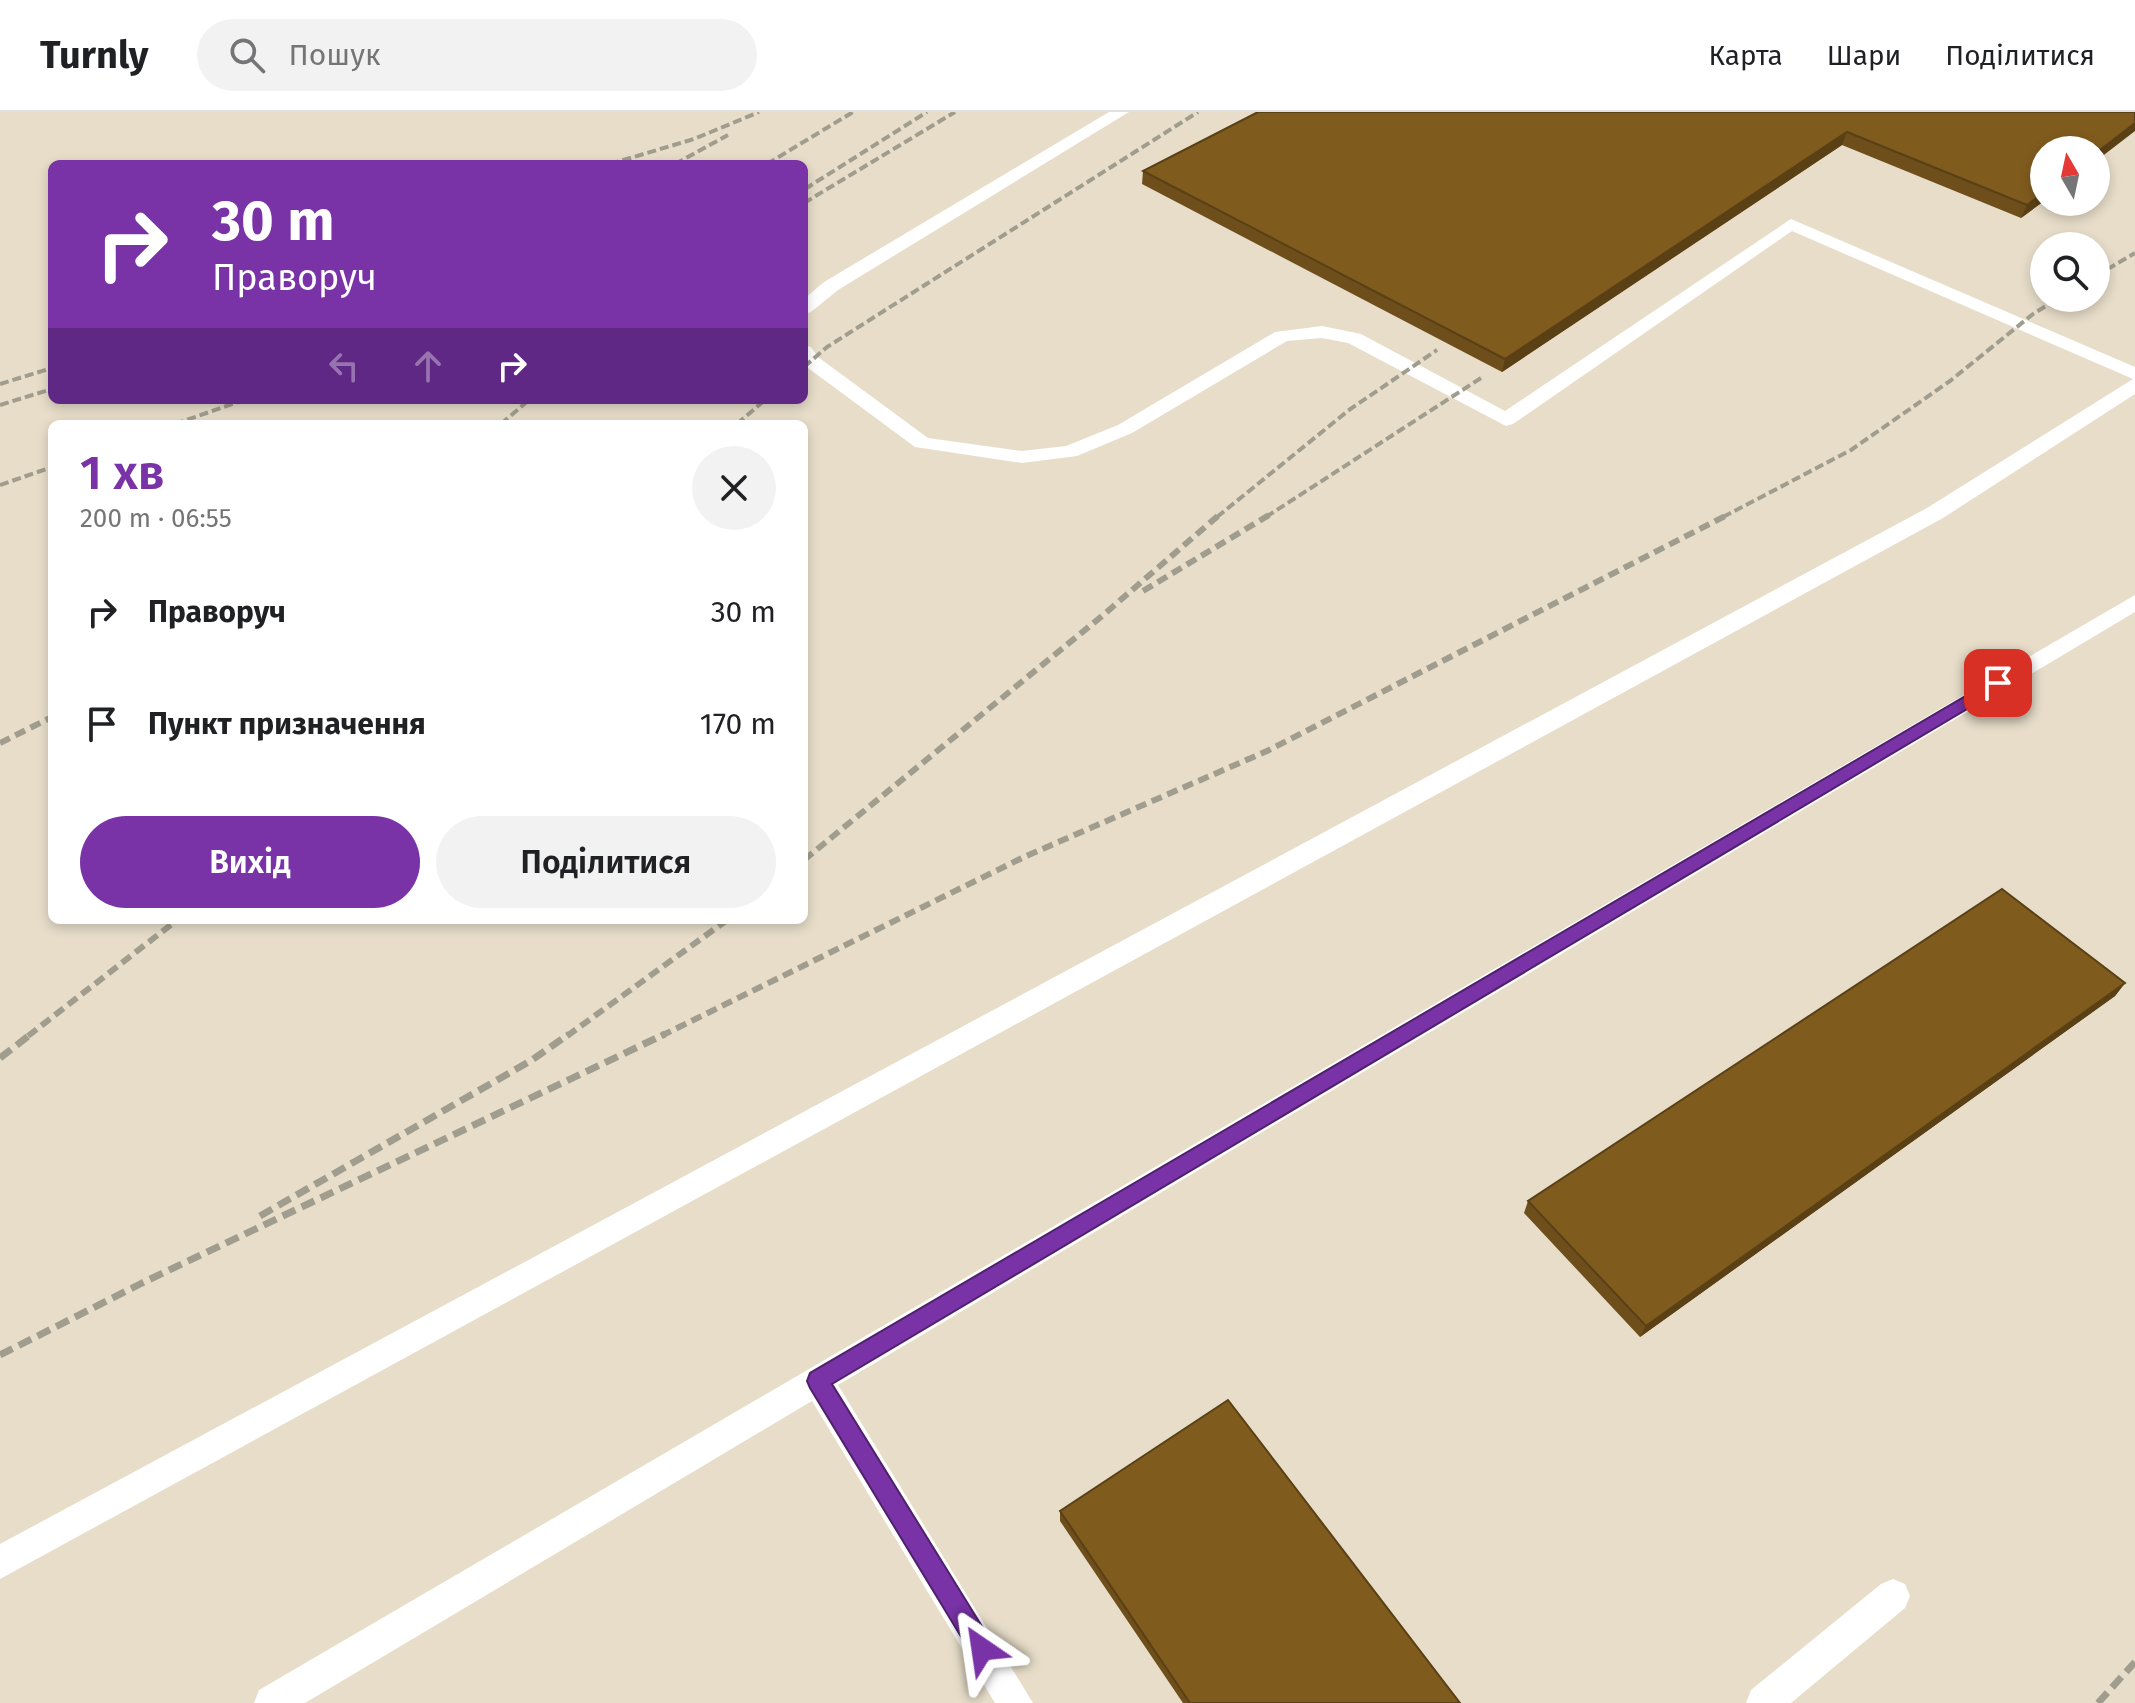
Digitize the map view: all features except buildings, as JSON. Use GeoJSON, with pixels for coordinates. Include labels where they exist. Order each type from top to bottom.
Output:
{"type":"FeatureCollection","features":[{"type":"Feature","properties":{"kind":"lane"},"geometry":{"type":"LineString","coordinates":[[808,305],[831,286],[1121,112]]}},
{"type":"Feature","properties":{"kind":"lane"},"geometry":{"type":"LineString","coordinates":[[808,357],[922,443],[997,455],[1022,457],[1070,452],[1125,429],[1282,336],[1322,332],[1354,338],[1506,420],[1791,224],[2135,374]]}},
{"type":"Feature","properties":{"kind":"lane"},"geometry":{"type":"LineString","coordinates":[[0,1562],[1935,513],[2135,385]]}},
{"type":"Feature","properties":{"kind":"lane"},"geometry":{"type":"LineString","coordinates":[[272,1703],[2135,602]]}},
{"type":"Feature","properties":{"kind":"lane"},"geometry":{"type":"LineString","coordinates":[[818,1381],[1015,1703]]}},
{"type":"Feature","properties":{"kind":"lane"},"geometry":{"type":"LineString","coordinates":[[1764,1703],[1893,1596]]}},
{"type":"Feature","properties":{"kind":"shaded area"},"geometry":{"type":"Polygon","coordinates":[[[0,112],[2135,112],[2135,1703],[0,1703],[0,112]]]}},
{"type":"Feature","properties":{"kind":"railway"},"geometry":{"type":"LineString","coordinates":[[623,160],[694,139],[759,112]]}},
{"type":"Feature","properties":{"kind":"railway"},"geometry":{"type":"LineString","coordinates":[[774,160],[853,112]]}},
{"type":"Feature","properties":{"kind":"railway"},"geometry":{"type":"LineString","coordinates":[[808,187],[927,112]]}},
{"type":"Feature","properties":{"kind":"railway"},"geometry":{"type":"LineString","coordinates":[[808,201],[955,112]]}},
{"type":"Feature","properties":{"kind":"railway"},"geometry":{"type":"LineString","coordinates":[[808,364],[827,347],[1198,112]]}},
{"type":"Feature","properties":{"kind":"railway"},"geometry":{"type":"LineString","coordinates":[[682,160],[728,135]]}},
{"type":"Feature","properties":{"kind":"railway"},"geometry":{"type":"LineString","coordinates":[[2110,268],[2135,253]]}},
{"type":"Feature","properties":{"kind":"railway"},"geometry":{"type":"LineString","coordinates":[[1723,517],[1851,450],[1950,381],[2036,312]]}},
{"type":"Feature","properties":{"kind":"railway"},"geometry":{"type":"LineString","coordinates":[[1217,517],[1349,410],[1437,350]]}},
{"type":"Feature","properties":{"kind":"railway"},"geometry":{"type":"LineString","coordinates":[[0,384],[48,369]]}},
{"type":"Feature","properties":{"kind":"railway"},"geometry":{"type":"LineString","coordinates":[[1266,517],[1481,378]]}},
{"type":"Feature","properties":{"kind":"railway"},"geometry":{"type":"LineString","coordinates":[[0,405],[48,390]]}},
{"type":"Feature","properties":{"kind":"railway"},"geometry":{"type":"LineString","coordinates":[[186,420],[232,404]]}},
{"type":"Feature","properties":{"kind":"railway"},"geometry":{"type":"LineString","coordinates":[[506,420],[524,404]]}},
{"type":"Feature","properties":{"kind":"railway"},"geometry":{"type":"LineString","coordinates":[[742,420],[760,404]]}},
{"type":"Feature","properties":{"kind":"railway"},"geometry":{"type":"LineString","coordinates":[[0,485],[48,468]]}},
{"type":"Feature","properties":{"kind":"railway"},"geometry":{"type":"LineString","coordinates":[[808,857],[1102,616],[1219,515]]}},
{"type":"Feature","properties":{"kind":"railway"},"geometry":{"type":"LineString","coordinates":[[1143,591],[1269,515]]}},
{"type":"Feature","properties":{"kind":"railway"},"geometry":{"type":"LineString","coordinates":[[661,1036],[1024,857],[1267,751],[1727,515]]}},
{"type":"Feature","properties":{"kind":"railway"},"geometry":{"type":"LineString","coordinates":[[0,743],[48,719]]}},
{"type":"Feature","properties":{"kind":"railway"},"geometry":{"type":"LineString","coordinates":[[28,1036],[172,924]]}},
{"type":"Feature","properties":{"kind":"railway"},"geometry":{"type":"LineString","coordinates":[[567,1036],[721,924]]}},
{"type":"Feature","properties":{"kind":"railway"},"geometry":{"type":"LineString","coordinates":[[0,1058],[31,1034]]}},
{"type":"Feature","properties":{"kind":"railway"},"geometry":{"type":"LineString","coordinates":[[260,1216],[532,1060],[569,1034]]}},
{"type":"Feature","properties":{"kind":"railway"},"geometry":{"type":"LineString","coordinates":[[0,1355],[142,1283],[665,1034]]}},
{"type":"Feature","properties":{"kind":"railway"},"geometry":{"type":"LineString","coordinates":[[2098,1703],[2135,1662]]}},
{"type":"Feature","properties":{"kind":"route"},"geometry":{"type":"LineString","coordinates":[[982,1649],[818,1381],[1998,683]]}}]}
